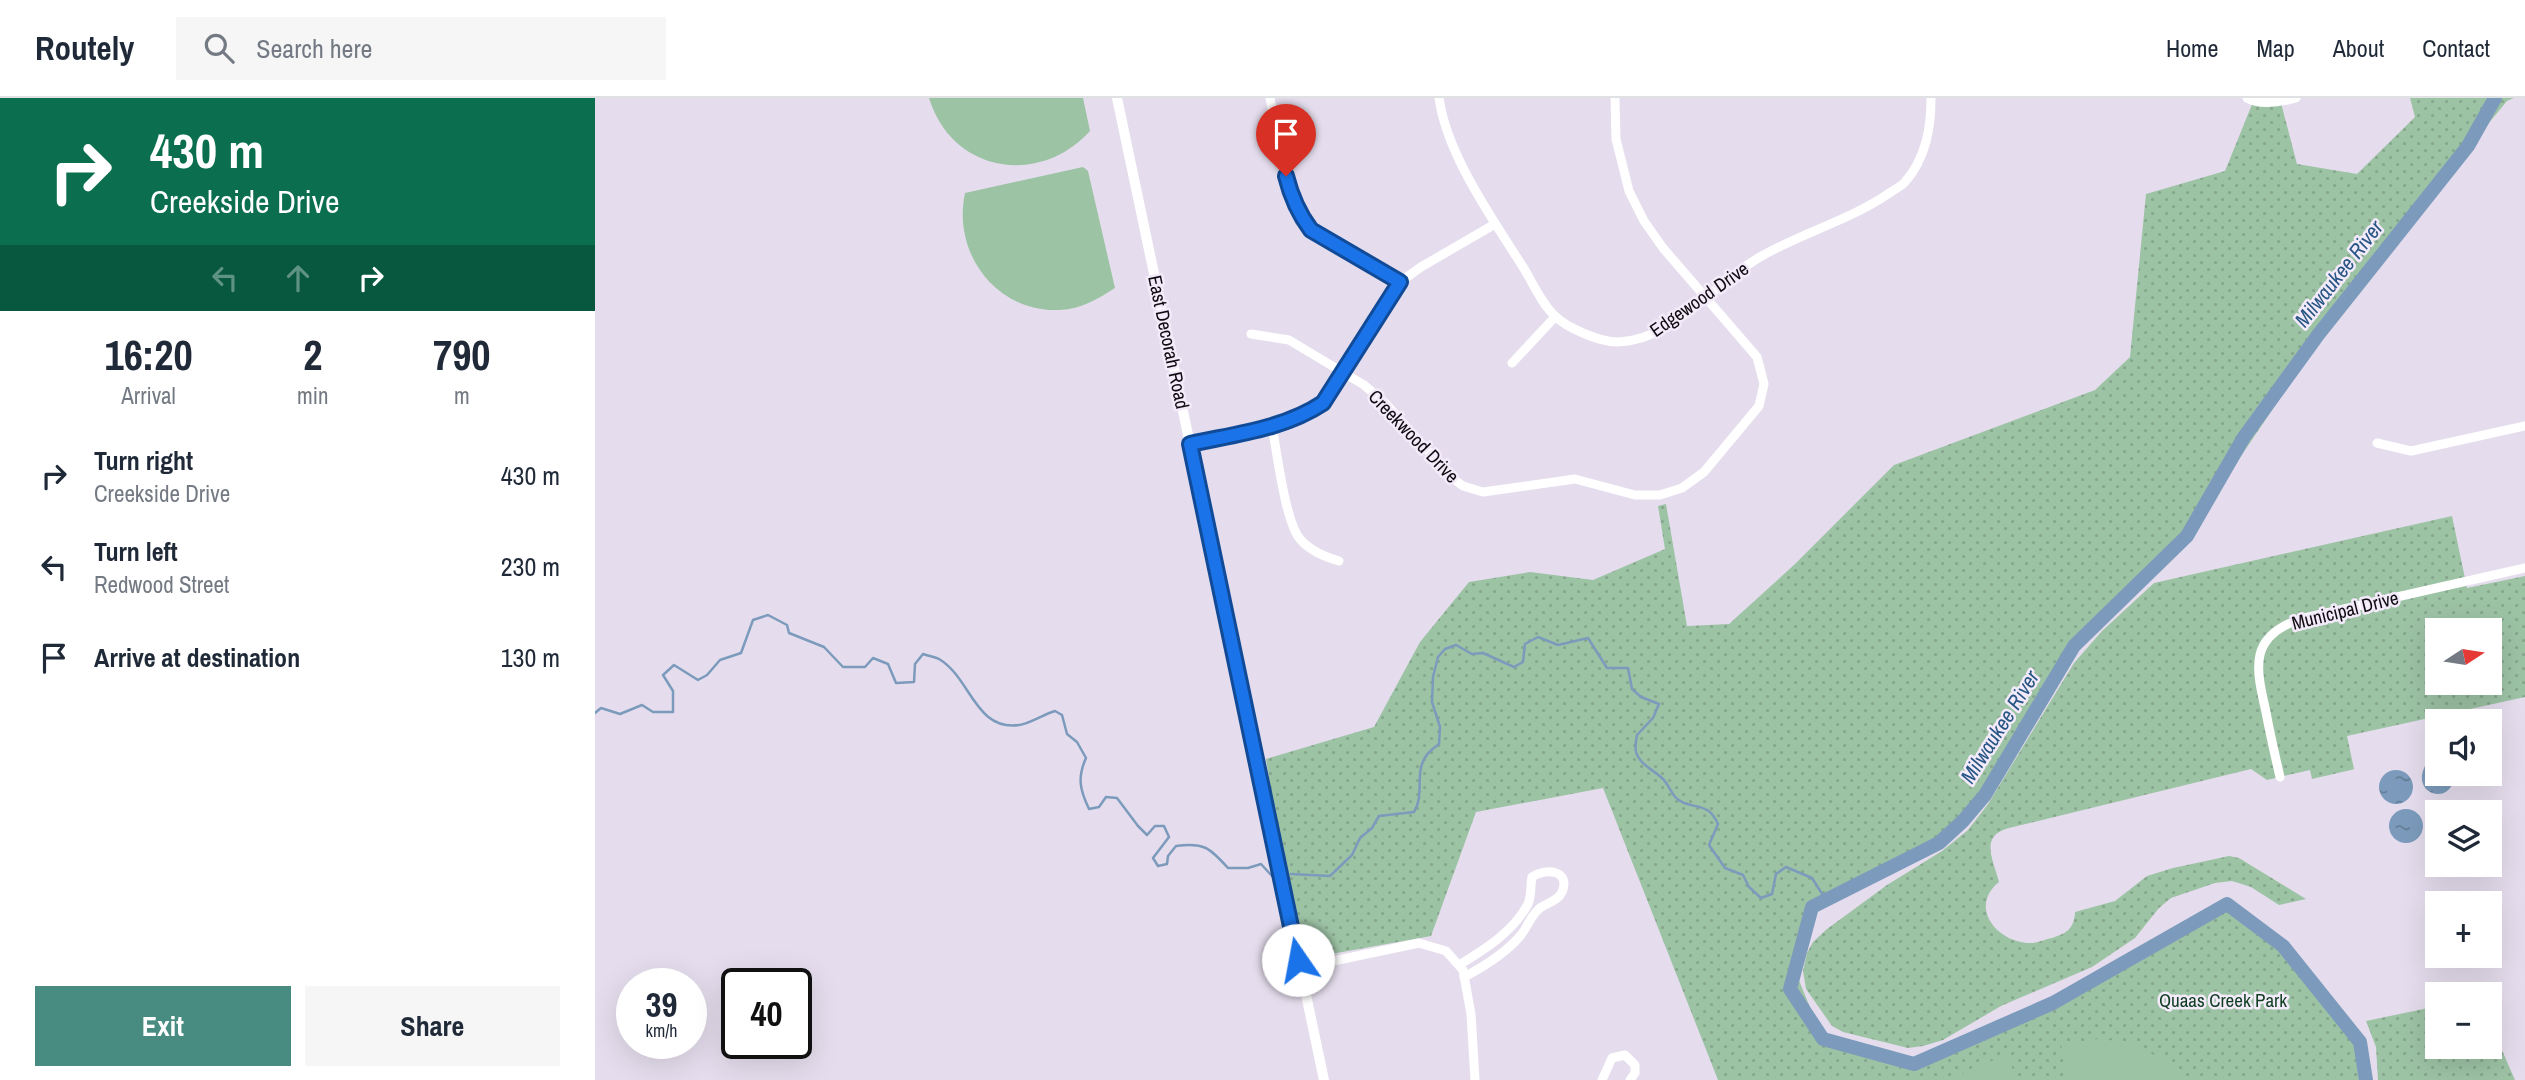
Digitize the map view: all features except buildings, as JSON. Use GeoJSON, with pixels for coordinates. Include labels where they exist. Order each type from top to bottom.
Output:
{"type":"FeatureCollection","features":[{"type":"Feature","properties":{"kind":"street","name":"East Decorah Road"},"geometry":{"type":"LineString","coordinates":[[1117,98],[1324,1080]]}},
{"type":"Feature","properties":{"kind":"street"},"geometry":{"type":"LineString","coordinates":[[1270,98],[1291,194],[1301,217],[1311,230],[1400,282]]}},
{"type":"Feature","properties":{"kind":"street","name":"Edgewood Drive"},"geometry":{"type":"LineString","coordinates":[[1439,98],[1441,115],[1451,144],[1495,224],[1555,317],[1601,340],[1633,341],[1654,335],[1760,257],[1874,203],[1905,182],[1926,146],[1931,119],[1931,98]]}},
{"type":"Feature","properties":{"kind":"street"},"geometry":{"type":"LineString","coordinates":[[1615,98],[1616,139],[1629,191],[1644,221],[1705,298]]}},
{"type":"Feature","properties":{"kind":"street"},"geometry":{"type":"LineString","coordinates":[[2247,98],[2253,102],[2281,103],[2296,98]]}},
{"type":"Feature","properties":{"kind":"street"},"geometry":{"type":"LineString","coordinates":[[1190,444],[1272,426],[1307,414],[1323,403],[1400,282],[1495,224]]}},
{"type":"Feature","properties":{"kind":"street","name":"Creekwood Drive"},"geometry":{"type":"LineString","coordinates":[[1251,334],[1289,340],[1364,384],[1386,404],[1451,477],[1463,486],[1483,492],[1575,480],[1635,495],[1660,495],[1682,488],[1704,472],[1759,407],[1764,384],[1757,357],[1705,298]]}},
{"type":"Feature","properties":{"kind":"street"},"geometry":{"type":"LineString","coordinates":[[1511,363],[1555,317]]}},
{"type":"Feature","properties":{"kind":"street"},"geometry":{"type":"LineString","coordinates":[[1272,426],[1291,523],[1300,538],[1313,550],[1339,561]]}},
{"type":"Feature","properties":{"kind":"street"},"geometry":{"type":"LineString","coordinates":[[2377,443],[2411,451],[2525,426]]}},
{"type":"Feature","properties":{"kind":"street","name":"Municipal Drive"},"geometry":{"type":"LineString","coordinates":[[2280,777],[2257,674],[2263,648],[2275,631],[2300,619],[2525,568]]}},
{"type":"Feature","properties":{"kind":"street"},"geometry":{"type":"LineString","coordinates":[[1459,965],[1496,942],[1508,929],[1527,905],[1532,877],[1548,870],[1557,873],[1563,881],[1563,891],[1558,898],[1541,907],[1521,934],[1502,953],[1464,977]]}},
{"type":"Feature","properties":{"kind":"street"},"geometry":{"type":"LineString","coordinates":[[1300,968],[1419,943],[1446,951],[1463,970],[1471,1014],[1475,1080]]}},
{"type":"Feature","properties":{"kind":"street"},"geometry":{"type":"LineString","coordinates":[[1602,1080],[1612,1058],[1625,1055],[1635,1065],[1635,1073],[1630,1080]]}},
{"type":"Feature","properties":{"kind":"green space"},"geometry":{"type":"Polygon","coordinates":[[[929,98],[1083,98],[1090,131],[1069,149],[1047,160],[1023,165],[999,164],[977,156],[957,143],[940,123],[929,98]]]}},
{"type":"Feature","properties":{"kind":"green space","name":"Quaas Creek Park"},"geometry":{"type":"Polygon","coordinates":[[[2410,98],[2514,98],[2507,101],[2362,277],[2187,536],[2074,646],[1985,795],[1963,821],[1939,843],[1812,907],[1798,978],[1823,1039],[1914,1064],[2053,1003],[2227,904],[2283,946],[2360,1042],[2367,1080],[1718,1080],[1603,788],[1476,812],[1431,936],[1298,960],[1266,759],[1374,727],[1420,642],[1469,582],[1530,572],[1593,580],[1665,549],[1658,506],[1666,504],[1687,626],[1729,624],[1795,564],[1894,465],[2095,390],[2130,357],[2146,194],[2225,171],[2253,102],[2281,103],[2297,164],[2357,174],[2415,117],[2410,98]]]}},
{"type":"Feature","properties":{"kind":"green space"},"geometry":{"type":"Polygon","coordinates":[[[1083,167],[1088,171],[1115,288],[1089,303],[1068,309],[1037,308],[1016,301],[998,290],[972,257],[965,237],[965,193],[1083,167]]]}},
{"type":"Feature","properties":{"kind":"green space"},"geometry":{"type":"Polygon","coordinates":[[[2452,516],[2467,588],[2525,576],[2525,697],[2470,709],[2425,709],[2425,719],[2347,736],[2354,769],[2351,770],[2312,779],[2310,770],[2267,780],[2251,769],[2000,832],[1991,843],[1999,882],[1986,902],[1987,912],[1998,930],[2019,941],[2033,943],[2062,934],[2072,926],[2075,912],[2115,901],[2147,876],[2229,856],[2239,858],[2306,899],[2279,905],[2251,887],[2232,881],[2215,883],[2171,898],[2159,908],[2135,938],[2092,967],[2001,1006],[1943,1040],[1923,1046],[1908,1048],[1843,1032],[1832,1026],[1806,989],[1803,971],[1813,942],[1887,885],[1942,851],[1968,830],[1988,804],[2074,663],[2102,631],[2154,583],[2452,516]]]}},
{"type":"Feature","properties":{"kind":"green space"},"geometry":{"type":"Polygon","coordinates":[[[2425,1009],[2425,1059],[2502,1059],[2502,1050],[2515,1080],[2378,1080],[2376,1047],[2366,1021],[2425,1009]]]}},
{"type":"Feature","properties":{"kind":"green space"},"geometry":{"type":"Polygon","coordinates":[[[2097,1039],[2121,1042],[2145,1050],[2165,1063],[2183,1080],[2069,1080],[2061,1045],[2097,1039]]]}},
{"type":"Feature","properties":{"kind":"green space"},"geometry":{"type":"Polygon","coordinates":[[[2009,1055],[2015,1080],[1953,1080],[1974,1067],[2009,1055]]]}},
{"type":"Feature","properties":{"kind":"water"},"geometry":{"type":"Polygon","coordinates":[[[2425,766],[2425,786],[2451,786],[2440,794],[2434,793],[2427,790],[2423,784],[2425,766]]]}},
{"type":"Feature","properties":{"kind":"water"},"geometry":{"type":"Polygon","coordinates":[[[2396,770],[2408,775],[2413,787],[2408,799],[2396,804],[2384,799],[2379,787],[2384,775],[2396,770]]]}},
{"type":"Feature","properties":{"kind":"water"},"geometry":{"type":"Polygon","coordinates":[[[2406,809],[2418,814],[2423,826],[2418,838],[2406,843],[2394,838],[2389,826],[2394,814],[2406,809]]]}},
{"type":"Feature","properties":{"kind":"waterway","name":"Milwaukee River"},"geometry":{"type":"LineString","coordinates":[[2366,1080],[2360,1042],[2283,946],[2227,904],[2053,1003],[1914,1064],[1823,1039],[1790,989],[1812,907],[1939,843],[1963,821],[1985,795],[2074,646],[2187,536],[2244,437],[2318,335],[2468,146],[2495,98]]}},
{"type":"Feature","properties":{"kind":"waterway"},"geometry":{"type":"LineString","coordinates":[[595,713],[601,708],[620,714],[642,705],[653,712],[673,712],[673,691],[663,675],[674,665],[698,680],[707,675],[720,660],[741,653],[753,620],[768,615],[787,625],[789,633],[824,647],[843,667],[865,667],[873,658],[888,664],[896,683],[914,682],[915,664],[923,654],[939,659],[959,678],[983,712],[1004,725],[1023,724],[1055,711],[1062,715],[1067,734],[1077,742],[1086,758],[1081,772],[1081,784],[1089,809],[1099,807],[1106,797],[1117,798],[1147,835],[1155,826],[1164,826],[1169,837],[1153,858],[1158,866],[1167,864],[1168,856],[1176,846],[1193,845],[1211,851],[1228,868],[1248,868],[1261,864],[1272,876]]}},
{"type":"Feature","properties":{"kind":"waterway"},"geometry":{"type":"LineString","coordinates":[[1291,874],[1330,876],[1352,855],[1360,838],[1372,828],[1379,816],[1414,812],[1419,798],[1422,763],[1429,752],[1439,744],[1440,727],[1432,702],[1433,677],[1438,657],[1445,649],[1456,645],[1472,654],[1483,653],[1514,667],[1523,662],[1525,644],[1538,637],[1558,645],[1588,638],[1607,668],[1628,668],[1632,689],[1641,697],[1659,704],[1653,718],[1637,735],[1638,757],[1663,779],[1676,798],[1711,814],[1718,824],[1709,845],[1725,868],[1743,875],[1749,887],[1761,898],[1772,894],[1776,874],[1786,867],[1812,878],[1826,900]]}},
{"type":"Feature","properties":{"kind":"route"},"geometry":{"type":"LineString","coordinates":[[1286,176],[1301,217],[1311,230],[1400,282],[1323,403],[1307,414],[1282,424],[1190,444],[1298,960]]}}]}
